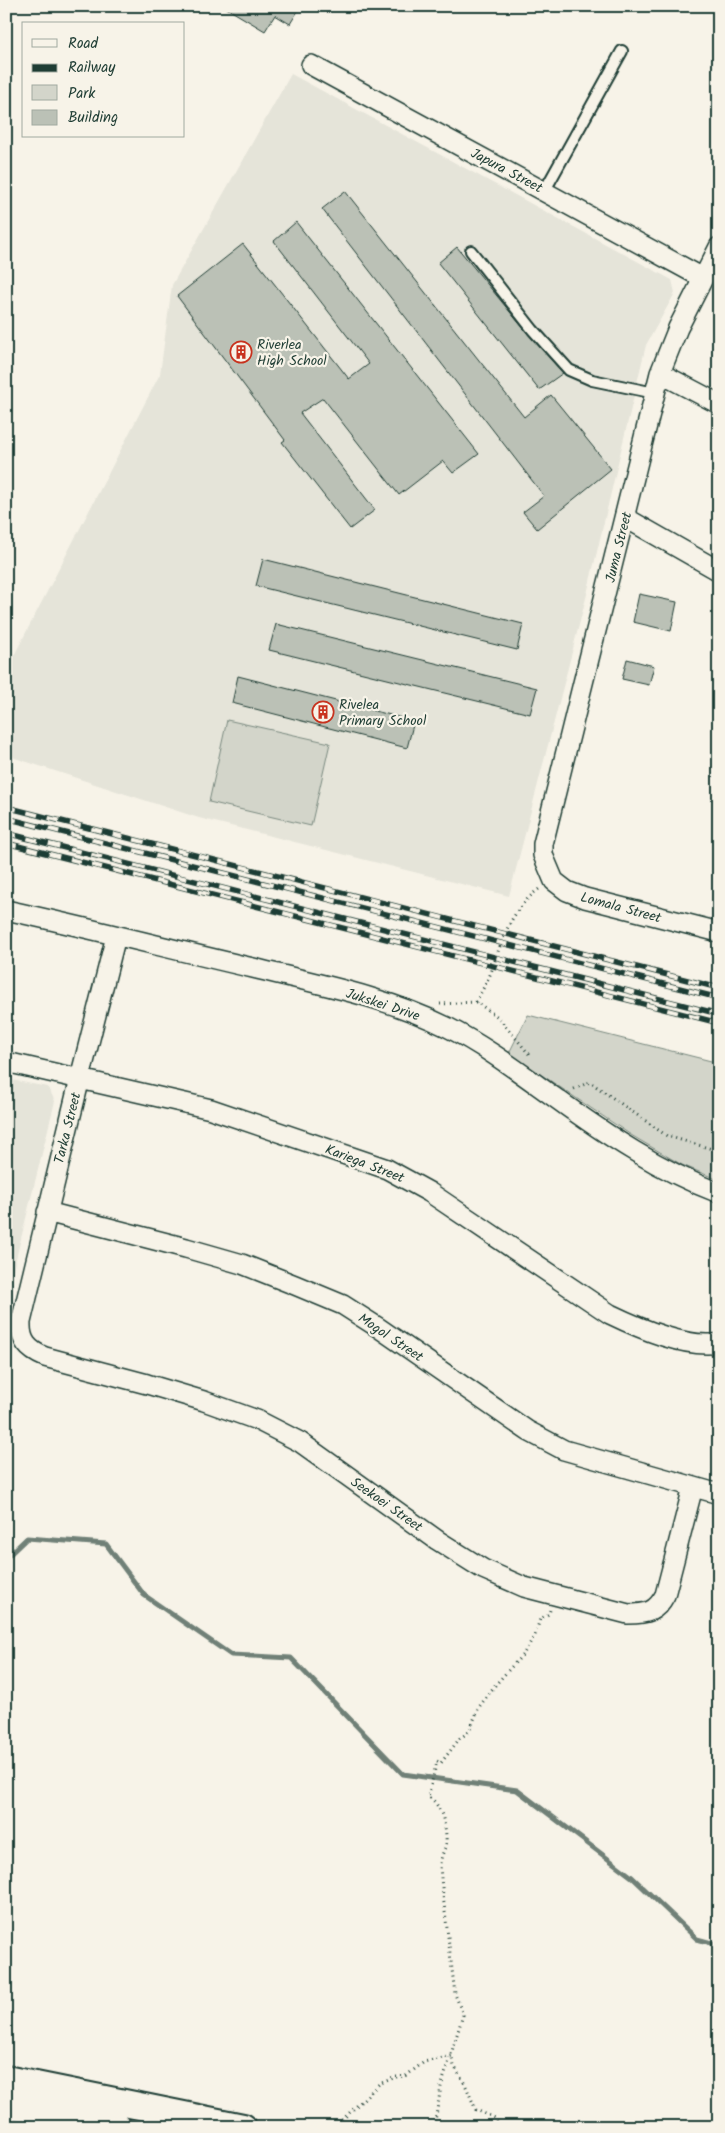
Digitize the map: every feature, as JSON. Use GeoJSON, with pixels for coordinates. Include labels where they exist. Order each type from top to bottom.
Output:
{"type":"FeatureCollection","features":[{"type":"Feature","properties":{"kind":"main road"},"geometry":{"type":"LineString","coordinates":[[6,2079],[243,2127]]}},
{"type":"Feature","properties":{"kind":"main road"},"geometry":{"type":"LineString","coordinates":[[6,2104],[118,2127]]}},
{"type":"Feature","properties":{"kind":"street","name":"Japura Street"},"geometry":{"type":"LineString","coordinates":[[311,64],[545,190],[703,278]]}},
{"type":"Feature","properties":{"kind":"street","name":"Juma Street"},"geometry":{"type":"LineString","coordinates":[[554,881],[543,855],[544,844],[626,518],[660,373],[669,348],[719,247]]}},
{"type":"Feature","properties":{"kind":"street"},"geometry":{"type":"LineString","coordinates":[[660,373],[719,404]]}},
{"type":"Feature","properties":{"kind":"street"},"geometry":{"type":"LineString","coordinates":[[626,518],[719,571]]}},
{"type":"Feature","properties":{"kind":"street","name":"Lomala Street"},"geometry":{"type":"LineString","coordinates":[[554,881],[567,891],[585,898],[719,932]]}},
{"type":"Feature","properties":{"kind":"street","name":"Jukskei Drive"},"geometry":{"type":"LineString","coordinates":[[6,910],[306,981],[411,1011],[447,1027],[496,1056],[650,1161],[697,1185],[719,1193]]}},
{"type":"Feature","properties":{"kind":"street","name":"Tarka Street"},"geometry":{"type":"LineString","coordinates":[[21,1322],[116,936]]}},
{"type":"Feature","properties":{"kind":"street","name":"Kariega Street"},"geometry":{"type":"LineString","coordinates":[[6,1062],[211,1109],[387,1169],[429,1192],[610,1314],[669,1337],[691,1342],[719,1343]]}},
{"type":"Feature","properties":{"kind":"street","name":"Mogol Street"},"geometry":{"type":"LineString","coordinates":[[47,1212],[242,1264],[343,1305],[548,1442],[580,1456],[719,1494]]}},
{"type":"Feature","properties":{"kind":"street","name":"Seekoei Street"},"geometry":{"type":"LineString","coordinates":[[21,1322],[20,1332],[23,1340],[30,1350],[36,1354],[196,1398],[257,1420],[300,1442],[437,1540],[483,1568],[524,1586],[628,1614],[641,1614],[652,1611],[659,1605],[669,1585],[693,1488]]}},
{"type":"Feature","properties":{"kind":"lane"},"geometry":{"type":"LineString","coordinates":[[545,190],[622,51]]}},
{"type":"Feature","properties":{"kind":"lane"},"geometry":{"type":"LineString","coordinates":[[471,251],[533,330],[569,370],[592,380],[655,393]]}},
{"type":"Feature","properties":{"kind":"path"},"geometry":{"type":"LineString","coordinates":[[476,1002],[493,966],[494,957],[511,919],[538,889],[554,881]]}},
{"type":"Feature","properties":{"kind":"path"},"geometry":{"type":"LineString","coordinates":[[555,1098],[590,1082],[667,1136],[719,1151]]}},
{"type":"Feature","properties":{"kind":"path"},"geometry":{"type":"LineString","coordinates":[[434,2127],[442,2087],[463,2015],[455,1994],[441,1879],[440,1860],[446,1846],[446,1833],[441,1813],[432,1798],[428,1797],[437,1761],[441,1763],[460,1738],[469,1732],[479,1708],[496,1684],[524,1653],[535,1635],[540,1619],[549,1614],[553,1594]]}},
{"type":"Feature","properties":{"kind":"path"},"geometry":{"type":"LineString","coordinates":[[335,2127],[378,2084],[396,2077],[406,2076],[424,2062],[452,2056]]}},
{"type":"Feature","properties":{"kind":"path"},"geometry":{"type":"LineString","coordinates":[[452,2056],[454,2066],[465,2084],[476,2110],[495,2118],[500,2127]]}},
{"type":"Feature","properties":{"kind":"shaded area"},"geometry":{"type":"Polygon","coordinates":[[[291,74],[672,280],[675,293],[646,345],[586,598],[509,896],[199,818],[6,755],[6,671],[160,374],[172,285],[291,74]]]}},
{"type":"Feature","properties":{"kind":"shaded area"},"geometry":{"type":"Polygon","coordinates":[[[6,1079],[48,1087],[55,1101],[6,1299],[6,1079]]]}},
{"type":"Feature","properties":{"kind":"green space"},"geometry":{"type":"Polygon","coordinates":[[[227,720],[330,743],[311,826],[209,802],[227,720]]]}},
{"type":"Feature","properties":{"kind":"green space"},"geometry":{"type":"Polygon","coordinates":[[[528,1015],[719,1063],[719,1180],[682,1165],[631,1135],[509,1053],[528,1015]]]}},
{"type":"Feature","properties":{"kind":"building"},"geometry":{"type":"Polygon","coordinates":[[[223,6],[301,6],[290,24],[275,15],[265,31],[223,6]]]}},
{"type":"Feature","properties":{"kind":"building"},"geometry":{"type":"Polygon","coordinates":[[[345,191],[524,417],[551,395],[611,469],[537,529],[523,512],[544,496],[322,209],[345,191]]]}},
{"type":"Feature","properties":{"kind":"building"},"geometry":{"type":"Polygon","coordinates":[[[296,222],[479,454],[453,473],[443,461],[399,495],[323,398],[300,413],[375,510],[350,529],[282,442],[285,440],[177,296],[243,244],[349,379],[369,364],[274,241],[296,222]]]}},
{"type":"Feature","properties":{"kind":"building"},"geometry":{"type":"Polygon","coordinates":[[[457,247],[528,334],[563,373],[539,390],[438,263],[457,247]]]}},
{"type":"Feature","properties":{"kind":"building"},"geometry":{"type":"Polygon","coordinates":[[[263,559],[523,624],[517,650],[256,586],[263,559]]]}},
{"type":"Feature","properties":{"kind":"building"},"geometry":{"type":"Polygon","coordinates":[[[639,594],[677,602],[671,631],[633,622],[639,594]]]}},
{"type":"Feature","properties":{"kind":"building"},"geometry":{"type":"Polygon","coordinates":[[[276,624],[537,688],[530,714],[269,650],[276,624]]]}},
{"type":"Feature","properties":{"kind":"building"},"geometry":{"type":"Polygon","coordinates":[[[627,659],[654,666],[649,685],[622,679],[627,659]]]}},
{"type":"Feature","properties":{"kind":"building","name":"Rivelea Primary School"},"geometry":{"type":"Polygon","coordinates":[[[238,676],[414,721],[407,748],[232,703],[238,676]]]}},
{"type":"Feature","properties":{"kind":"waterway"},"geometry":{"type":"LineString","coordinates":[[6,1558],[27,1538],[106,1544],[144,1595],[231,1655],[291,1658],[403,1774],[517,1790],[632,1877],[697,1939],[719,1945]]}},
{"type":"Feature","properties":{"kind":"railway"},"geometry":{"type":"LineString","coordinates":[[6,807],[719,988]]}},
{"type":"Feature","properties":{"kind":"railway"},"geometry":{"type":"LineString","coordinates":[[6,818],[719,998]]}},
{"type":"Feature","properties":{"kind":"railway"},"geometry":{"type":"LineString","coordinates":[[6,833],[719,1014]]}},
{"type":"Feature","properties":{"kind":"railway"},"geometry":{"type":"LineString","coordinates":[[6,843],[719,1023]]}},
{"type":"Feature","properties":{"kind":"place","name":"Riverlea High School"},"geometry":{"type":"Point","coordinates":[241,352]}},
{"type":"Feature","properties":{"kind":"place","name":"Rivelea Primary School"},"geometry":{"type":"Point","coordinates":[323,712]}}]}
